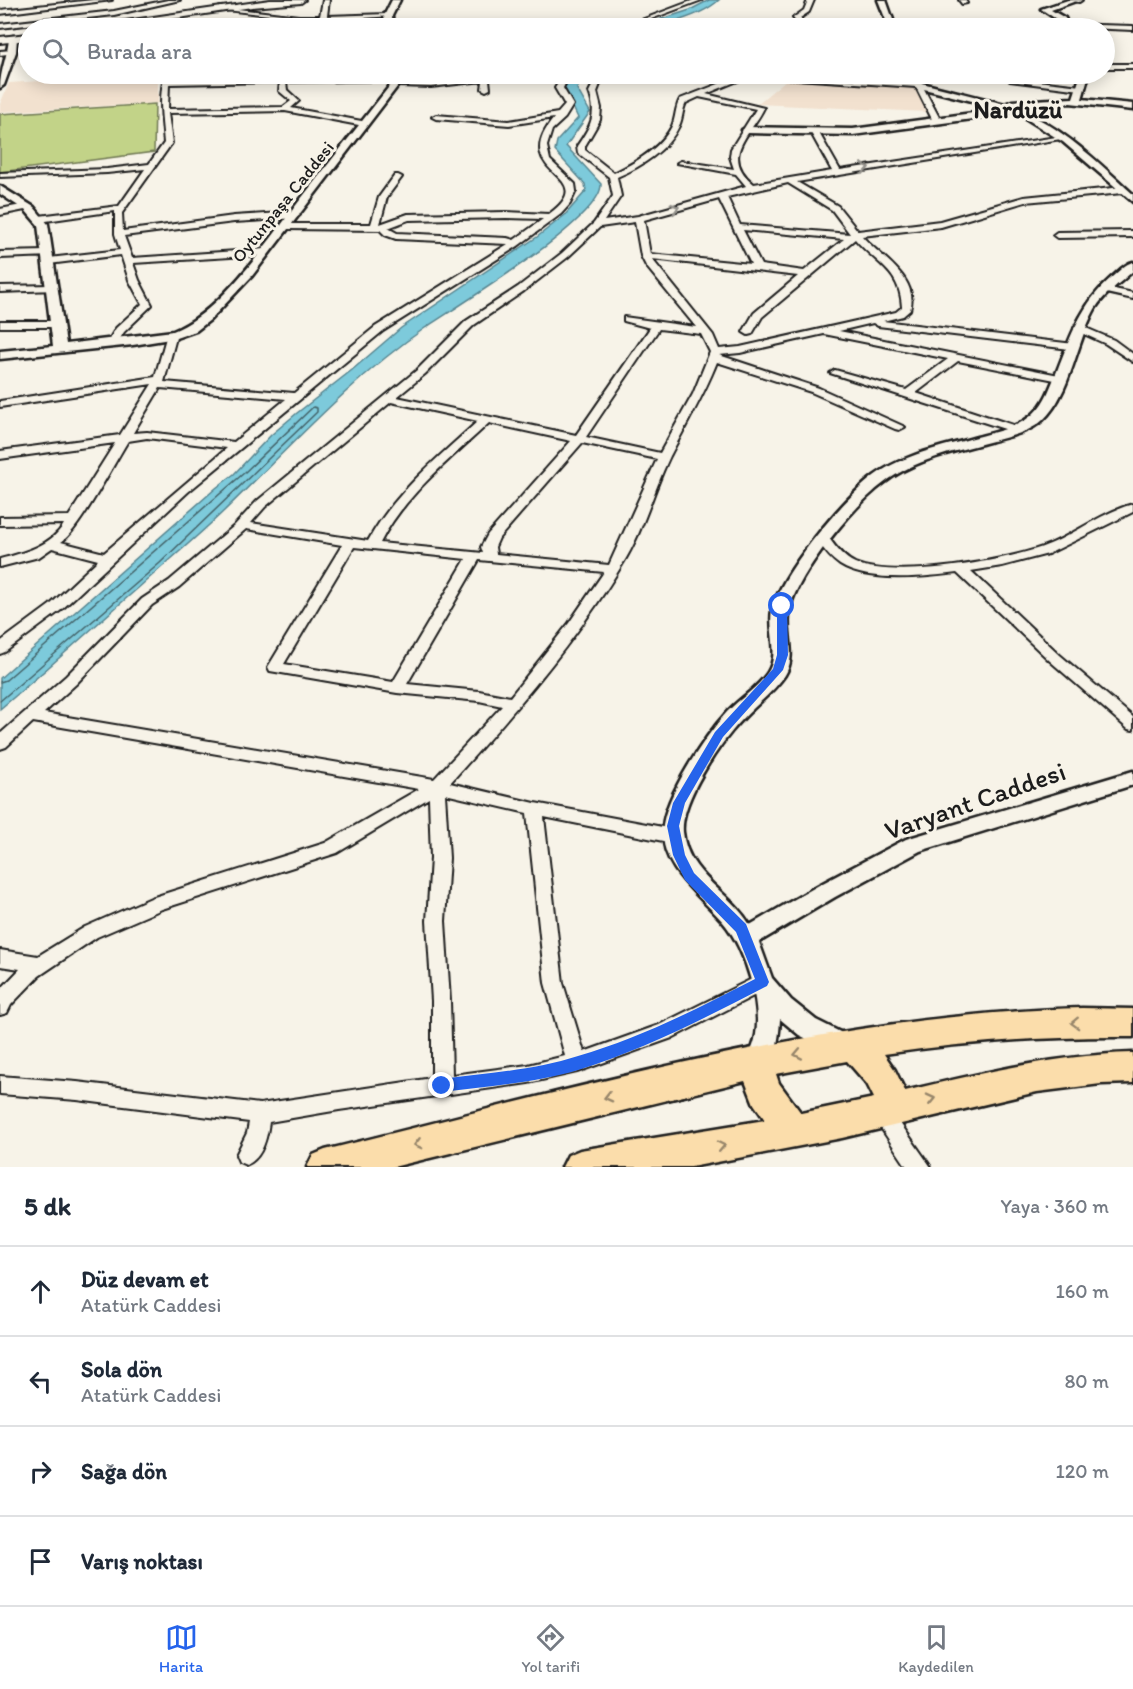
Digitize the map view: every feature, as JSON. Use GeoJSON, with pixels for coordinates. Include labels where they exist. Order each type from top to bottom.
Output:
{"type":"FeatureCollection","features":[{"type":"Feature","properties":{"kind":"highway"},"geometry":{"type":"LineString","coordinates":[[324,1167],[654,1086],[848,1045],[980,1026],[1133,1023]]}},
{"type":"Feature","properties":{"kind":"highway"},"geometry":{"type":"LineString","coordinates":[[848,1045],[877,1067],[888,1087],[887,1110]]}},
{"type":"Feature","properties":{"kind":"highway"},"geometry":{"type":"LineString","coordinates":[[755,1064],[766,1093],[793,1131]]}},
{"type":"Feature","properties":{"kind":"highway"},"geometry":{"type":"LineString","coordinates":[[580,1167],[700,1150],[1014,1080],[1073,1071],[1133,1068]]}},
{"type":"Feature","properties":{"kind":"main road"},"geometry":{"type":"LineString","coordinates":[[165,18],[301,0]]}},
{"type":"Feature","properties":{"kind":"main road"},"geometry":{"type":"LineString","coordinates":[[0,40],[18,38]]}},
{"type":"Feature","properties":{"kind":"street"},"geometry":{"type":"LineString","coordinates":[[34,0],[43,18]]}},
{"type":"Feature","properties":{"kind":"street"},"geometry":{"type":"LineString","coordinates":[[0,12],[109,0]]}},
{"type":"Feature","properties":{"kind":"street"},"geometry":{"type":"LineString","coordinates":[[70,18],[114,13],[177,0]]}},
{"type":"Feature","properties":{"kind":"street"},"geometry":{"type":"LineString","coordinates":[[322,18],[326,0]]}},
{"type":"Feature","properties":{"kind":"street"},"geometry":{"type":"LineString","coordinates":[[344,18],[388,16],[396,0]]}},
{"type":"Feature","properties":{"kind":"street"},"geometry":{"type":"LineString","coordinates":[[650,18],[699,0]]}},
{"type":"Feature","properties":{"kind":"street"},"geometry":{"type":"LineString","coordinates":[[796,18],[807,11],[810,0]]}},
{"type":"Feature","properties":{"kind":"street"},"geometry":{"type":"LineString","coordinates":[[882,0],[889,18]]}},
{"type":"Feature","properties":{"kind":"street"},"geometry":{"type":"LineString","coordinates":[[1059,18],[1045,10],[1074,0]]}},
{"type":"Feature","properties":{"kind":"street"},"geometry":{"type":"LineString","coordinates":[[220,9],[298,18]]}},
{"type":"Feature","properties":{"kind":"street"},"geometry":{"type":"LineString","coordinates":[[0,26],[18,24]]}},
{"type":"Feature","properties":{"kind":"street"},"geometry":{"type":"LineString","coordinates":[[1115,28],[1133,28]]}},
{"type":"Feature","properties":{"kind":"street"},"geometry":{"type":"LineString","coordinates":[[0,85],[12,52],[13,38]]}},
{"type":"Feature","properties":{"kind":"street"},"geometry":{"type":"LineString","coordinates":[[0,53],[12,52]]}},
{"type":"Feature","properties":{"kind":"street"},"geometry":{"type":"LineString","coordinates":[[1115,67],[1131,68]]}},
{"type":"Feature","properties":{"kind":"street"},"geometry":{"type":"LineString","coordinates":[[112,343],[124,325],[147,305],[119,234],[118,213],[168,143],[164,111],[166,84]]}},
{"type":"Feature","properties":{"kind":"street"},"geometry":{"type":"LineString","coordinates":[[283,84],[283,91],[295,101],[285,109]]}},
{"type":"Feature","properties":{"kind":"street","name":"Oytunpaşa Caddesi"},"geometry":{"type":"LineString","coordinates":[[0,355],[112,343],[172,334],[192,328],[206,317],[265,252],[296,215],[303,200],[397,84]]}},
{"type":"Feature","properties":{"kind":"street"},"geometry":{"type":"LineString","coordinates":[[486,84],[486,89]]}},
{"type":"Feature","properties":{"kind":"street"},"geometry":{"type":"LineString","coordinates":[[0,649],[55,608],[184,489],[379,329],[515,244],[567,204],[572,191],[571,184],[546,161],[543,146],[548,130],[569,105],[559,88],[561,84]]}},
{"type":"Feature","properties":{"kind":"street"},"geometry":{"type":"LineString","coordinates":[[0,743],[79,673],[147,602],[174,584],[242,525],[269,498],[390,399],[421,372],[470,322],[565,255],[597,225],[617,196],[613,176],[581,151],[581,146],[599,116],[599,107],[593,92],[597,84]]}},
{"type":"Feature","properties":{"kind":"street"},"geometry":{"type":"LineString","coordinates":[[613,176],[629,170],[659,146],[676,127],[679,105],[683,100],[725,84]]}},
{"type":"Feature","properties":{"kind":"street"},"geometry":{"type":"LineString","coordinates":[[903,84],[919,85],[1008,109],[1064,138],[1133,199]]}},
{"type":"Feature","properties":{"kind":"street"},"geometry":{"type":"LineString","coordinates":[[1046,84],[1081,88]]}},
{"type":"Feature","properties":{"kind":"street"},"geometry":{"type":"LineString","coordinates":[[1077,100],[1082,84]]}},
{"type":"Feature","properties":{"kind":"street"},"geometry":{"type":"LineString","coordinates":[[919,85],[937,121]]}},
{"type":"Feature","properties":{"kind":"street"},"geometry":{"type":"LineString","coordinates":[[700,95],[760,108],[747,130],[732,148],[733,159],[743,180],[752,187]]}},
{"type":"Feature","properties":{"kind":"street"},"geometry":{"type":"LineString","coordinates":[[747,130],[860,132],[1008,109],[1016,104],[1077,100],[1133,107]]}},
{"type":"Feature","properties":{"kind":"street"},"geometry":{"type":"LineString","coordinates":[[164,111],[285,109],[364,124]]}},
{"type":"Feature","properties":{"kind":"street"},"geometry":{"type":"LineString","coordinates":[[436,117],[509,123],[562,116]]}},
{"type":"Feature","properties":{"kind":"street"},"geometry":{"type":"LineString","coordinates":[[815,133],[837,172]]}},
{"type":"Feature","properties":{"kind":"street"},"geometry":{"type":"LineString","coordinates":[[597,225],[639,219],[752,187],[1064,138]]}},
{"type":"Feature","properties":{"kind":"street"},"geometry":{"type":"LineString","coordinates":[[681,163],[739,172]]}},
{"type":"Feature","properties":{"kind":"street"},"geometry":{"type":"LineString","coordinates":[[0,175],[107,171],[151,166]]}},
{"type":"Feature","properties":{"kind":"street"},"geometry":{"type":"LineString","coordinates":[[379,227],[383,197],[398,177]]}},
{"type":"Feature","properties":{"kind":"street"},"geometry":{"type":"LineString","coordinates":[[714,355],[898,314],[906,308],[906,290],[898,275],[854,235],[836,208],[790,181]]}},
{"type":"Feature","properties":{"kind":"street"},"geometry":{"type":"LineString","coordinates":[[0,189],[27,207],[43,224],[60,349]]}},
{"type":"Feature","properties":{"kind":"street"},"geometry":{"type":"LineString","coordinates":[[738,227],[854,235],[941,224],[1024,200],[1123,190]]}},
{"type":"Feature","properties":{"kind":"street"},"geometry":{"type":"LineString","coordinates":[[722,196],[757,267]]}},
{"type":"Feature","properties":{"kind":"street"},"geometry":{"type":"LineString","coordinates":[[0,212],[27,207]]}},
{"type":"Feature","properties":{"kind":"street"},"geometry":{"type":"LineString","coordinates":[[39,219],[121,208]]}},
{"type":"Feature","properties":{"kind":"street"},"geometry":{"type":"LineString","coordinates":[[119,234],[234,219],[296,215]]}},
{"type":"Feature","properties":{"kind":"street"},"geometry":{"type":"LineString","coordinates":[[286,226],[379,227],[408,217],[506,215],[550,218]]}},
{"type":"Feature","properties":{"kind":"street"},"geometry":{"type":"LineString","coordinates":[[0,1007],[4,999],[32,970],[91,933],[157,903],[331,848],[437,786],[514,703],[574,626],[613,569],[664,457],[699,394],[714,355],[704,331],[646,256],[639,219]]}},
{"type":"Feature","properties":{"kind":"street"},"geometry":{"type":"LineString","coordinates":[[379,227],[396,236],[507,241],[515,244]]}},
{"type":"Feature","properties":{"kind":"street"},"geometry":{"type":"LineString","coordinates":[[1057,235],[1133,234]]}},
{"type":"Feature","properties":{"kind":"street"},"geometry":{"type":"LineString","coordinates":[[748,332],[758,315],[804,274],[854,235]]}},
{"type":"Feature","properties":{"kind":"street"},"geometry":{"type":"LineString","coordinates":[[0,255],[48,258],[265,252]]}},
{"type":"Feature","properties":{"kind":"street"},"geometry":{"type":"LineString","coordinates":[[646,256],[804,274]]}},
{"type":"Feature","properties":{"kind":"street"},"geometry":{"type":"LineString","coordinates":[[755,1064],[766,1044],[769,1022],[762,982],[746,939],[735,920],[689,877],[673,836],[674,818],[679,803],[719,735],[778,670],[782,655],[782,606],[796,578],[865,490],[890,472],[928,456],[1015,429],[1038,417],[1060,378],[1070,346],[1088,310],[1105,290],[1133,265]]}},
{"type":"Feature","properties":{"kind":"street"},"geometry":{"type":"LineString","coordinates":[[0,289],[52,288]]}},
{"type":"Feature","properties":{"kind":"street"},"geometry":{"type":"LineString","coordinates":[[1105,290],[1133,296]]}},
{"type":"Feature","properties":{"kind":"street"},"geometry":{"type":"LineString","coordinates":[[628,319],[656,326],[704,331]]}},
{"type":"Feature","properties":{"kind":"street"},"geometry":{"type":"LineString","coordinates":[[864,321],[1070,346]]}},
{"type":"Feature","properties":{"kind":"street"},"geometry":{"type":"LineString","coordinates":[[0,324],[58,324]]}},
{"type":"Feature","properties":{"kind":"street"},"geometry":{"type":"LineString","coordinates":[[397,688],[493,537],[579,438],[656,326]]}},
{"type":"Feature","properties":{"kind":"street"},"geometry":{"type":"LineString","coordinates":[[1079,328],[1110,342],[1131,355]]}},
{"type":"Feature","properties":{"kind":"street"},"geometry":{"type":"LineString","coordinates":[[825,331],[954,359],[1060,378]]}},
{"type":"Feature","properties":{"kind":"street"},"geometry":{"type":"LineString","coordinates":[[0,563],[34,554],[64,535],[159,383],[172,334]]}},
{"type":"Feature","properties":{"kind":"street"},"geometry":{"type":"LineString","coordinates":[[714,355],[815,390],[872,413],[899,427]]}},
{"type":"Feature","properties":{"kind":"street"},"geometry":{"type":"LineString","coordinates":[[908,394],[954,359]]}},
{"type":"Feature","properties":{"kind":"street"},"geometry":{"type":"LineString","coordinates":[[835,373],[1015,429]]}},
{"type":"Feature","properties":{"kind":"street"},"geometry":{"type":"LineString","coordinates":[[0,404],[159,383],[297,397]]}},
{"type":"Feature","properties":{"kind":"street"},"geometry":{"type":"LineString","coordinates":[[390,399],[664,457]]}},
{"type":"Feature","properties":{"kind":"street"},"geometry":{"type":"LineString","coordinates":[[372,546],[383,523],[428,474],[487,419]]}},
{"type":"Feature","properties":{"kind":"street"},"geometry":{"type":"LineString","coordinates":[[0,456],[126,436],[147,435],[239,446]]}},
{"type":"Feature","properties":{"kind":"street"},"geometry":{"type":"LineString","coordinates":[[824,541],[841,561],[873,572],[891,573],[960,568],[1011,561],[1043,552],[1113,514],[1133,508]]}},
{"type":"Feature","properties":{"kind":"street"},"geometry":{"type":"LineString","coordinates":[[0,521],[74,520]]}},
{"type":"Feature","properties":{"kind":"street"},"geometry":{"type":"LineString","coordinates":[[242,525],[372,546],[613,569]]}},
{"type":"Feature","properties":{"kind":"street"},"geometry":{"type":"LineString","coordinates":[[350,542],[275,668],[397,688],[479,696],[514,703]]}},
{"type":"Feature","properties":{"kind":"street"},"geometry":{"type":"LineString","coordinates":[[52,544],[107,558]]}},
{"type":"Feature","properties":{"kind":"street"},"geometry":{"type":"LineString","coordinates":[[960,568],[1055,658],[1133,725]]}},
{"type":"Feature","properties":{"kind":"street"},"geometry":{"type":"LineString","coordinates":[[30,716],[437,786],[535,809],[673,836]]}},
{"type":"Feature","properties":{"kind":"street","name":"Varyant Caddesi"},"geometry":{"type":"LineString","coordinates":[[746,939],[827,891],[913,845],[1133,778]]}},
{"type":"Feature","properties":{"kind":"street"},"geometry":{"type":"LineString","coordinates":[[437,786],[440,858],[436,921],[441,1000],[442,1086]]}},
{"type":"Feature","properties":{"kind":"street"},"geometry":{"type":"LineString","coordinates":[[535,809],[554,983],[577,1064]]}},
{"type":"Feature","properties":{"kind":"street"},"geometry":{"type":"LineString","coordinates":[[0,958],[41,965]]}},
{"type":"Feature","properties":{"kind":"street"},"geometry":{"type":"LineString","coordinates":[[0,1085],[77,1091],[260,1114],[339,1100],[528,1074],[577,1064],[665,1032],[762,982]]}},
{"type":"Feature","properties":{"kind":"street"},"geometry":{"type":"LineString","coordinates":[[762,982],[782,1010],[794,1020],[848,1045]]}},
{"type":"Feature","properties":{"kind":"street"},"geometry":{"type":"LineString","coordinates":[[887,1110],[920,1167]]}},
{"type":"Feature","properties":{"kind":"street"},"geometry":{"type":"LineString","coordinates":[[246,1155],[256,1136],[260,1114]]}},
{"type":"Feature","properties":{"kind":"shaded area"},"geometry":{"type":"Polygon","coordinates":[[[9,83],[158,84],[158,103],[0,112],[0,104],[9,83]]]}},
{"type":"Feature","properties":{"kind":"shaded area"},"geometry":{"type":"Polygon","coordinates":[[[781,84],[861,84],[917,87],[927,112],[757,104],[781,84]]]}},
{"type":"Feature","properties":{"kind":"green space"},"geometry":{"type":"Polygon","coordinates":[[[155,104],[154,152],[0,172],[0,114],[155,104]]]}},
{"type":"Feature","properties":{"kind":"water"},"geometry":{"type":"Polygon","coordinates":[[[709,0],[719,0],[691,16],[665,18],[690,10],[709,0]]]}},
{"type":"Feature","properties":{"kind":"water"},"geometry":{"type":"Polygon","coordinates":[[[567,84],[579,84],[577,89],[590,112],[566,146],[601,184],[595,199],[579,218],[526,261],[425,328],[372,369],[321,415],[203,531],[0,709],[0,678],[234,474],[271,435],[401,328],[537,237],[565,215],[586,191],[585,184],[555,151],[557,141],[578,118],[564,88],[567,84]]]}},
{"type":"Feature","properties":{"kind":"district","name":"Nardüzü"},"geometry":{"type":"Point","coordinates":[1018,110]}},
{"type":"Feature","properties":{"kind":"route"},"geometry":{"type":"LineString","coordinates":[[442,1086],[528,1074],[577,1064],[665,1032],[762,982],[741,928],[689,877],[673,836],[673,826],[679,803],[725,725],[773,678],[778,670],[783,644],[780,622],[782,606]]}}]}
